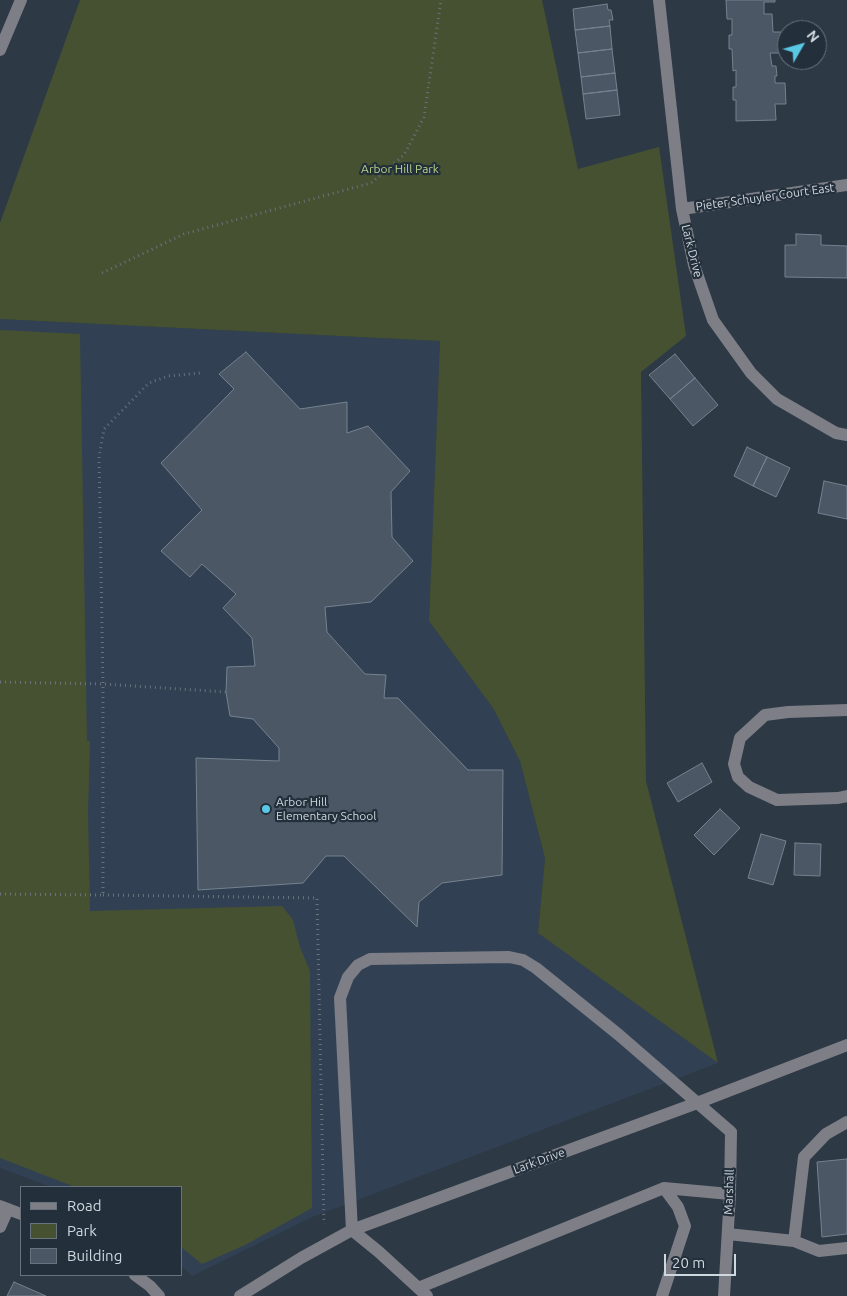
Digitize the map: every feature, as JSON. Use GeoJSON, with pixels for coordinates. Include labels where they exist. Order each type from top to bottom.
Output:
{"type":"FeatureCollection","features":[{"type":"Feature","properties":{"kind":"street"},"geometry":{"type":"LineString","coordinates":[[0,50],[21,0]]}},
{"type":"Feature","properties":{"kind":"street","name":"Lark Drive"},"geometry":{"type":"LineString","coordinates":[[659,0],[682,209],[694,265],[713,320],[746,366],[777,399],[836,433],[847,435]]}},
{"type":"Feature","properties":{"kind":"street","name":"Pieter Schuyler Court East"},"geometry":{"type":"LineString","coordinates":[[682,209],[847,185]]}},
{"type":"Feature","properties":{"kind":"street"},"geometry":{"type":"LineString","coordinates":[[847,710],[788,712],[765,715],[740,738],[734,764],[738,777],[748,787],[777,800],[847,796]]}},
{"type":"Feature","properties":{"kind":"street"},"geometry":{"type":"LineString","coordinates":[[697,1103],[619,1035],[536,968],[523,960],[509,957],[370,959],[358,965],[348,976],[340,998],[352,1230],[422,1292],[664,1188],[730,1194]]}},
{"type":"Feature","properties":{"kind":"street","name":"Lark Drive"},"geometry":{"type":"LineString","coordinates":[[240,1296],[352,1230],[697,1103],[847,1045]]}},
{"type":"Feature","properties":{"kind":"street","name":"Marshall"},"geometry":{"type":"LineString","coordinates":[[697,1103],[731,1132],[730,1194],[724,1296]]}},
{"type":"Feature","properties":{"kind":"street"},"geometry":{"type":"LineString","coordinates":[[794,1241],[804,1157],[826,1134],[847,1122]]}},
{"type":"Feature","properties":{"kind":"street"},"geometry":{"type":"LineString","coordinates":[[662,1296],[685,1226],[678,1207],[664,1188]]}},
{"type":"Feature","properties":{"kind":"street"},"geometry":{"type":"LineString","coordinates":[[0,1227],[4,1208],[20,1214]]}},
{"type":"Feature","properties":{"kind":"street"},"geometry":{"type":"LineString","coordinates":[[728,1234],[794,1241],[819,1251],[847,1248]]}},
{"type":"Feature","properties":{"kind":"street"},"geometry":{"type":"LineString","coordinates":[[136,1276],[150,1286],[159,1296]]}},
{"type":"Feature","properties":{"kind":"path"},"geometry":{"type":"LineString","coordinates":[[102,273],[184,234],[371,183],[404,155],[424,117],[442,0]]}},
{"type":"Feature","properties":{"kind":"path"},"geometry":{"type":"LineString","coordinates":[[103,895],[99,457],[104,429],[149,383],[168,376],[201,373]]}},
{"type":"Feature","properties":{"kind":"path"},"geometry":{"type":"LineString","coordinates":[[0,682],[102,684],[226,692]]}},
{"type":"Feature","properties":{"kind":"path"},"geometry":{"type":"LineString","coordinates":[[0,894],[317,898],[324,1245]]}},
{"type":"Feature","properties":{"kind":"shaded area","name":"Arbor Hill Elementary School"},"geometry":{"type":"Polygon","coordinates":[[[0,319],[440,341],[429,621],[493,708],[520,761],[545,858],[538,933],[718,1063],[310,1218],[192,1276],[182,1267],[182,1186],[48,1186],[0,1168],[0,319]]]}},
{"type":"Feature","properties":{"kind":"green space","name":"Arbor Hill Park"},"geometry":{"type":"Polygon","coordinates":[[[80,0],[542,0],[578,169],[659,147],[686,336],[641,372],[646,781],[718,1063],[538,933],[545,858],[520,761],[493,708],[429,621],[440,341],[0,319],[0,223],[80,0]]]}},
{"type":"Feature","properties":{"kind":"green space"},"geometry":{"type":"Polygon","coordinates":[[[0,330],[80,334],[87,741],[90,741],[88,813],[90,911],[282,906],[293,920],[300,947],[310,971],[312,1208],[245,1245],[202,1264],[182,1248],[182,1186],[72,1186],[0,1158],[0,330]]]}},
{"type":"Feature","properties":{"kind":"building"},"geometry":{"type":"Polygon","coordinates":[[[726,0],[775,0],[775,2],[764,2],[764,14],[772,14],[773,32],[777,32],[777,53],[770,53],[772,66],[776,66],[777,76],[775,76],[775,83],[785,83],[786,104],[775,104],[776,120],[736,121],[736,100],[733,100],[733,87],[736,87],[736,70],[733,71],[732,49],[729,49],[729,35],[732,35],[732,19],[727,19],[726,0]]]}},
{"type":"Feature","properties":{"kind":"building"},"geometry":{"type":"Polygon","coordinates":[[[607,4],[608,10],[611,10],[613,20],[609,20],[610,26],[575,30],[573,9],[607,4]]]}},
{"type":"Feature","properties":{"kind":"building"},"geometry":{"type":"Polygon","coordinates":[[[610,26],[612,49],[578,53],[575,30],[610,26]]]}},
{"type":"Feature","properties":{"kind":"building"},"geometry":{"type":"Polygon","coordinates":[[[612,49],[615,73],[581,77],[578,53],[612,49]]]}},
{"type":"Feature","properties":{"kind":"building"},"geometry":{"type":"Polygon","coordinates":[[[615,73],[617,90],[583,94],[581,77],[615,73]]]}},
{"type":"Feature","properties":{"kind":"building"},"geometry":{"type":"Polygon","coordinates":[[[617,90],[620,115],[586,119],[583,94],[617,90]]]}},
{"type":"Feature","properties":{"kind":"building"},"geometry":{"type":"Polygon","coordinates":[[[796,234],[821,235],[821,245],[847,246],[847,278],[785,277],[785,245],[796,245],[796,234]]]}},
{"type":"Feature","properties":{"kind":"building","name":"Arbor Hill Elementary School"},"geometry":{"type":"Polygon","coordinates":[[[246,352],[300,409],[347,402],[347,433],[368,426],[410,471],[391,492],[392,537],[413,561],[371,602],[325,607],[327,632],[365,674],[386,675],[384,698],[398,698],[468,770],[503,770],[502,875],[442,883],[419,902],[417,927],[344,856],[326,856],[303,883],[198,890],[196,758],[279,761],[279,748],[253,719],[230,716],[226,692],[227,667],[255,666],[252,638],[223,608],[236,594],[202,564],[190,577],[161,551],[202,510],[161,463],[234,389],[219,374],[246,352]]]}},
{"type":"Feature","properties":{"kind":"building"},"geometry":{"type":"Polygon","coordinates":[[[675,354],[695,378],[670,399],[649,375],[675,354]]]}},
{"type":"Feature","properties":{"kind":"building"},"geometry":{"type":"Polygon","coordinates":[[[695,378],[718,405],[693,426],[670,399],[695,378]]]}},
{"type":"Feature","properties":{"kind":"building"},"geometry":{"type":"Polygon","coordinates":[[[747,447],[767,457],[753,486],[734,476],[747,447]]]}},
{"type":"Feature","properties":{"kind":"building"},"geometry":{"type":"Polygon","coordinates":[[[767,457],[790,468],[776,497],[753,486],[767,457]]]}},
{"type":"Feature","properties":{"kind":"building"},"geometry":{"type":"Polygon","coordinates":[[[824,481],[847,486],[847,519],[818,513],[824,481]]]}},
{"type":"Feature","properties":{"kind":"building"},"geometry":{"type":"Polygon","coordinates":[[[702,763],[712,782],[678,802],[667,783],[702,763]]]}},
{"type":"Feature","properties":{"kind":"building"},"geometry":{"type":"Polygon","coordinates":[[[720,809],[740,828],[714,855],[694,835],[720,809]]]}},
{"type":"Feature","properties":{"kind":"building"},"geometry":{"type":"Polygon","coordinates":[[[761,834],[786,841],[773,885],[748,878],[761,834]]]}},
{"type":"Feature","properties":{"kind":"building"},"geometry":{"type":"Polygon","coordinates":[[[795,843],[821,844],[820,876],[794,875],[795,843]]]}},
{"type":"Feature","properties":{"kind":"building"},"geometry":{"type":"Polygon","coordinates":[[[847,1159],[847,1234],[822,1237],[817,1162],[847,1159]]]}},
{"type":"Feature","properties":{"kind":"building"},"geometry":{"type":"Polygon","coordinates":[[[14,1282],[46,1296],[7,1296],[14,1282]]]}},
{"type":"Feature","properties":{"kind":"place","name":"Arbor Hill Elementary School"},"geometry":{"type":"Point","coordinates":[266,809]}}]}
